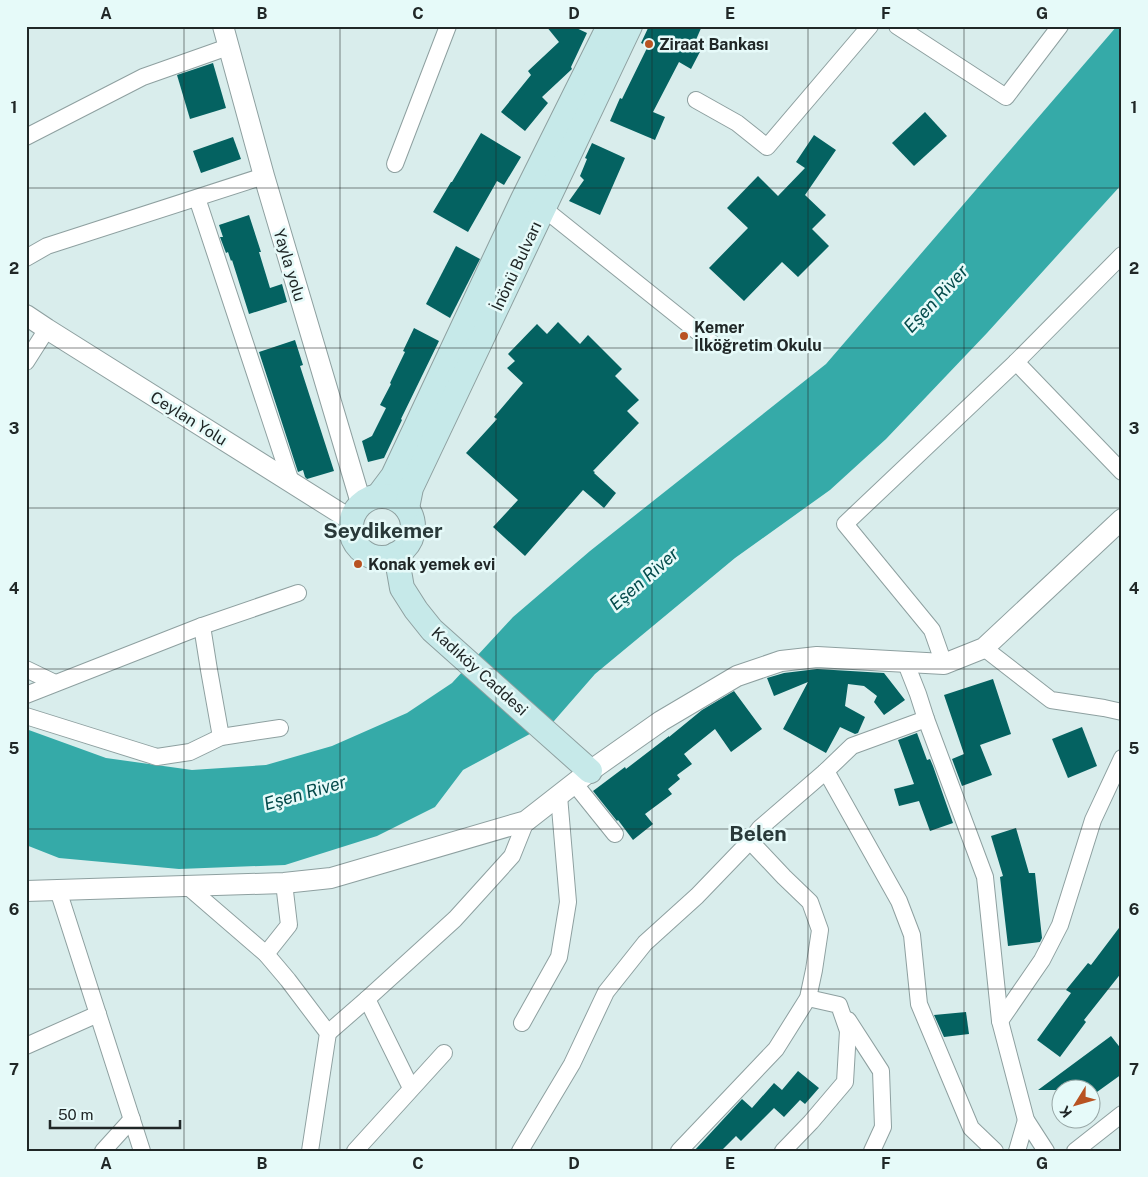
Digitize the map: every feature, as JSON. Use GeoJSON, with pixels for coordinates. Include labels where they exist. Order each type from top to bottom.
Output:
{"type":"FeatureCollection","features":[{"type":"Feature","properties":{"kind":"main road","name":"İnönü Bulvarı"},"geometry":{"type":"LineString","coordinates":[[406,508],[410,488],[609,26]]}},
{"type":"Feature","properties":{"kind":"main road","name":"İnönü Bulvarı"},"geometry":{"type":"LineString","coordinates":[[364,506],[393,476],[533,204],[630,26]]}},
{"type":"Feature","properties":{"kind":"main road"},"geometry":{"type":"LineString","coordinates":[[389,496],[399,501],[406,508],[412,518],[413,528],[405,548],[386,558],[365,553],[358,547],[353,539],[351,529],[364,506],[389,496]]}},
{"type":"Feature","properties":{"kind":"main road","name":"Kadıköy Caddesi"},"geometry":{"type":"LineString","coordinates":[[396,554],[402,588],[416,610],[432,630],[559,742],[574,784]]}},
{"type":"Feature","properties":{"kind":"street","name":"Yayla yolu"},"geometry":{"type":"LineString","coordinates":[[223,26],[264,176],[364,506]]}},
{"type":"Feature","properties":{"kind":"street"},"geometry":{"type":"LineString","coordinates":[[395,164],[448,26]]}},
{"type":"Feature","properties":{"kind":"street"},"geometry":{"type":"LineString","coordinates":[[696,100],[737,123],[767,147],[870,26]]}},
{"type":"Feature","properties":{"kind":"street"},"geometry":{"type":"LineString","coordinates":[[897,26],[1006,97],[1060,26]]}},
{"type":"Feature","properties":{"kind":"street"},"geometry":{"type":"LineString","coordinates":[[26,137],[143,77],[228,47]]}},
{"type":"Feature","properties":{"kind":"street"},"geometry":{"type":"LineString","coordinates":[[26,258],[47,246],[264,176]]}},
{"type":"Feature","properties":{"kind":"street"},"geometry":{"type":"LineString","coordinates":[[197,198],[291,482]]}},
{"type":"Feature","properties":{"kind":"street"},"geometry":{"type":"LineString","coordinates":[[533,204],[713,344]]}},
{"type":"Feature","properties":{"kind":"street"},"geometry":{"type":"LineString","coordinates":[[944,664],[932,630],[845,524],[1016,362],[1122,255]]}},
{"type":"Feature","properties":{"kind":"street","name":"Ceylan Yolu"},"geometry":{"type":"LineString","coordinates":[[26,315],[291,482],[364,506]]}},
{"type":"Feature","properties":{"kind":"street"},"geometry":{"type":"LineString","coordinates":[[26,362],[47,329]]}},
{"type":"Feature","properties":{"kind":"street"},"geometry":{"type":"LineString","coordinates":[[1016,362],[1122,472]]}},
{"type":"Feature","properties":{"kind":"street"},"geometry":{"type":"LineString","coordinates":[[26,891],[284,883],[331,878],[526,821],[661,721],[737,676],[781,661],[817,657],[944,664],[984,648],[1122,518]]}},
{"type":"Feature","properties":{"kind":"street"},"geometry":{"type":"LineString","coordinates":[[26,695],[202,626],[298,593]]}},
{"type":"Feature","properties":{"kind":"street"},"geometry":{"type":"LineString","coordinates":[[202,626],[221,737]]}},
{"type":"Feature","properties":{"kind":"street"},"geometry":{"type":"LineString","coordinates":[[984,648],[1051,700],[1122,712]]}},
{"type":"Feature","properties":{"kind":"street"},"geometry":{"type":"LineString","coordinates":[[905,661],[985,877],[1000,1021],[1026,1120],[1046,1151]]}},
{"type":"Feature","properties":{"kind":"street"},"geometry":{"type":"LineString","coordinates":[[26,669],[55,684]]}},
{"type":"Feature","properties":{"kind":"street"},"geometry":{"type":"LineString","coordinates":[[26,716],[157,757],[190,752],[221,737],[280,728]]}},
{"type":"Feature","properties":{"kind":"street"},"geometry":{"type":"LineString","coordinates":[[520,1151],[572,1064],[606,992],[645,943],[697,896],[760,828],[852,746],[926,719]]}},
{"type":"Feature","properties":{"kind":"street"},"geometry":{"type":"LineString","coordinates":[[1000,1021],[1042,960],[1060,925],[1092,820],[1122,758]]}},
{"type":"Feature","properties":{"kind":"street"},"geometry":{"type":"LineString","coordinates":[[826,771],[899,901],[912,935],[919,1004],[971,1128],[994,1151]]}},
{"type":"Feature","properties":{"kind":"street"},"geometry":{"type":"LineString","coordinates":[[574,784],[615,834]]}},
{"type":"Feature","properties":{"kind":"street"},"geometry":{"type":"LineString","coordinates":[[522,1023],[559,957],[561,948],[568,902],[574,784]]}},
{"type":"Feature","properties":{"kind":"street"},"geometry":{"type":"LineString","coordinates":[[310,1151],[328,1033],[455,919],[512,856],[526,821]]}},
{"type":"Feature","properties":{"kind":"street"},"geometry":{"type":"LineString","coordinates":[[679,1151],[776,1049],[808,998],[820,930],[810,902],[750,841]]}},
{"type":"Feature","properties":{"kind":"street"},"geometry":{"type":"LineString","coordinates":[[266,954],[289,925],[284,883]]}},
{"type":"Feature","properties":{"kind":"street"},"geometry":{"type":"LineString","coordinates":[[186,886],[266,954],[328,1033]]}},
{"type":"Feature","properties":{"kind":"street"},"geometry":{"type":"LineString","coordinates":[[58,890],[142,1151]]}},
{"type":"Feature","properties":{"kind":"street"},"geometry":{"type":"LineString","coordinates":[[808,998],[839,1005],[880,1071],[883,1126],[872,1151]]}},
{"type":"Feature","properties":{"kind":"street"},"geometry":{"type":"LineString","coordinates":[[367,1000],[412,1088]]}},
{"type":"Feature","properties":{"kind":"street"},"geometry":{"type":"LineString","coordinates":[[783,1151],[845,1082],[848,1031],[839,1005]]}},
{"type":"Feature","properties":{"kind":"street"},"geometry":{"type":"LineString","coordinates":[[26,1046],[98,1014]]}},
{"type":"Feature","properties":{"kind":"street"},"geometry":{"type":"LineString","coordinates":[[355,1151],[444,1053]]}},
{"type":"Feature","properties":{"kind":"street"},"geometry":{"type":"LineString","coordinates":[[1075,1151],[1122,1114]]}},
{"type":"Feature","properties":{"kind":"street"},"geometry":{"type":"LineString","coordinates":[[103,1151],[132,1119]]}},
{"type":"Feature","properties":{"kind":"street"},"geometry":{"type":"LineString","coordinates":[[1017,1151],[1026,1120]]}},
{"type":"Feature","properties":{"kind":"water","name":"Eşen River"},"geometry":{"type":"Polygon","coordinates":[[[1117,26],[1122,26],[1122,184],[987,333],[886,439],[830,490],[735,558],[595,674],[554,721],[463,770],[435,807],[377,836],[285,865],[179,869],[59,858],[26,845],[26,729],[106,758],[192,770],[266,765],[332,746],[407,713],[452,683],[513,617],[590,551],[826,364],[1117,26]]]}},
{"type":"Feature","properties":{"kind":"building"},"geometry":{"type":"Polygon","coordinates":[[[546,26],[572,26],[587,33],[571,67],[572,69],[542,97],[548,103],[525,131],[501,112],[531,75],[528,71],[559,42],[546,26]]]}},
{"type":"Feature","properties":{"kind":"building"},"geometry":{"type":"Polygon","coordinates":[[[649,26],[702,26],[695,42],[703,46],[691,69],[679,62],[653,112],[665,117],[655,140],[610,121],[648,46],[641,43],[649,26]]]}},
{"type":"Feature","properties":{"kind":"building"},"geometry":{"type":"Polygon","coordinates":[[[213,63],[226,108],[190,119],[177,75],[213,63]]]}},
{"type":"Feature","properties":{"kind":"building"},"geometry":{"type":"Polygon","coordinates":[[[925,112],[947,136],[914,166],[892,143],[925,112]]]}},
{"type":"Feature","properties":{"kind":"building"},"geometry":{"type":"Polygon","coordinates":[[[481,133],[521,157],[504,185],[497,181],[468,232],[433,212],[481,133]]]}},
{"type":"Feature","properties":{"kind":"building"},"geometry":{"type":"Polygon","coordinates":[[[814,135],[836,150],[805,195],[826,215],[812,229],[829,246],[798,277],[782,262],[744,301],[709,268],[748,228],[727,208],[758,176],[778,196],[805,168],[796,162],[814,135]]]}},
{"type":"Feature","properties":{"kind":"building"},"geometry":{"type":"Polygon","coordinates":[[[233,137],[241,159],[201,173],[193,151],[233,137]]]}},
{"type":"Feature","properties":{"kind":"building"},"geometry":{"type":"Polygon","coordinates":[[[592,143],[625,158],[600,215],[569,201],[584,180],[580,176],[592,143]]]}},
{"type":"Feature","properties":{"kind":"building"},"geometry":{"type":"Polygon","coordinates":[[[249,215],[270,288],[282,284],[287,302],[249,314],[232,260],[228,252],[226,253],[220,237],[223,237],[219,225],[249,215]]]}},
{"type":"Feature","properties":{"kind":"building"},"geometry":{"type":"Polygon","coordinates":[[[456,246],[480,259],[450,318],[426,304],[456,246]]]}},
{"type":"Feature","properties":{"kind":"building"},"geometry":{"type":"Polygon","coordinates":[[[558,322],[580,344],[588,335],[622,369],[615,376],[639,400],[627,411],[639,423],[593,471],[616,493],[604,508],[583,490],[525,556],[493,527],[518,500],[466,453],[497,419],[494,417],[523,383],[507,368],[515,361],[508,354],[537,324],[547,334],[558,322]]]}},
{"type":"Feature","properties":{"kind":"building"},"geometry":{"type":"Polygon","coordinates":[[[414,328],[439,341],[384,458],[368,462],[362,441],[372,436],[386,408],[380,405],[391,384],[414,328]]]}},
{"type":"Feature","properties":{"kind":"building"},"geometry":{"type":"Polygon","coordinates":[[[295,340],[303,365],[300,366],[334,471],[307,479],[303,470],[298,472],[259,352],[295,340]]]}},
{"type":"Feature","properties":{"kind":"building"},"geometry":{"type":"Polygon","coordinates":[[[817,669],[884,673],[905,700],[884,715],[874,702],[877,696],[864,686],[848,684],[845,706],[865,717],[858,733],[855,734],[840,727],[826,753],[783,729],[808,682],[774,696],[767,678],[784,673],[817,669]]]}},
{"type":"Feature","properties":{"kind":"building"},"geometry":{"type":"Polygon","coordinates":[[[993,679],[1011,734],[980,745],[992,775],[962,786],[952,759],[964,754],[944,695],[993,679]]]}},
{"type":"Feature","properties":{"kind":"building"},"geometry":{"type":"Polygon","coordinates":[[[734,691],[762,729],[731,752],[715,729],[684,754],[692,764],[677,775],[680,779],[668,789],[672,794],[645,814],[653,824],[633,840],[593,791],[625,767],[626,769],[702,710],[734,691]]]}},
{"type":"Feature","properties":{"kind":"building"},"geometry":{"type":"Polygon","coordinates":[[[1082,727],[1097,766],[1068,778],[1052,739],[1082,727]]]}},
{"type":"Feature","properties":{"kind":"building"},"geometry":{"type":"Polygon","coordinates":[[[917,733],[927,760],[930,759],[933,766],[953,823],[930,831],[919,801],[899,806],[894,789],[914,784],[898,740],[917,733]]]}},
{"type":"Feature","properties":{"kind":"building"},"geometry":{"type":"Polygon","coordinates":[[[1016,828],[1029,873],[1035,873],[1042,938],[1040,942],[1008,946],[1000,877],[1003,876],[991,836],[1016,828]]]}},
{"type":"Feature","properties":{"kind":"building"},"geometry":{"type":"Polygon","coordinates":[[[1122,924],[1122,972],[1084,1020],[1086,1022],[1060,1057],[1037,1040],[1071,993],[1066,990],[1088,963],[1091,965],[1122,924]]]}},
{"type":"Feature","properties":{"kind":"building"},"geometry":{"type":"Polygon","coordinates":[[[966,1012],[969,1034],[944,1037],[934,1015],[966,1012]]]}},
{"type":"Feature","properties":{"kind":"building"},"geometry":{"type":"Polygon","coordinates":[[[1111,1036],[1122,1050],[1122,1074],[1100,1090],[1100,1080],[1052,1080],[1111,1036]]]}},
{"type":"Feature","properties":{"kind":"building"},"geometry":{"type":"Polygon","coordinates":[[[798,1071],[819,1088],[805,1104],[800,1100],[784,1117],[774,1108],[741,1141],[736,1136],[721,1151],[694,1151],[742,1099],[752,1108],[774,1083],[782,1090],[798,1071]]]}},
{"type":"Feature","properties":{"kind":"building"},"geometry":{"type":"Polygon","coordinates":[[[1050,1081],[1050,1090],[1038,1090],[1050,1081]]]}},
{"type":"Feature","properties":{"kind":"place","name":"Ziraat Bankası"},"geometry":{"type":"Point","coordinates":[649,44]}},
{"type":"Feature","properties":{"kind":"place","name":"Kemer İlköğretim Okulu"},"geometry":{"type":"Point","coordinates":[684,336]}},
{"type":"Feature","properties":{"kind":"place","name":"Konak yemek evi"},"geometry":{"type":"Point","coordinates":[358,564]}},
{"type":"Feature","properties":{"kind":"district","name":"Seydikemer"},"geometry":{"type":"Point","coordinates":[383,531]}},
{"type":"Feature","properties":{"kind":"district","name":"Belen"},"geometry":{"type":"Point","coordinates":[758,834]}}]}
